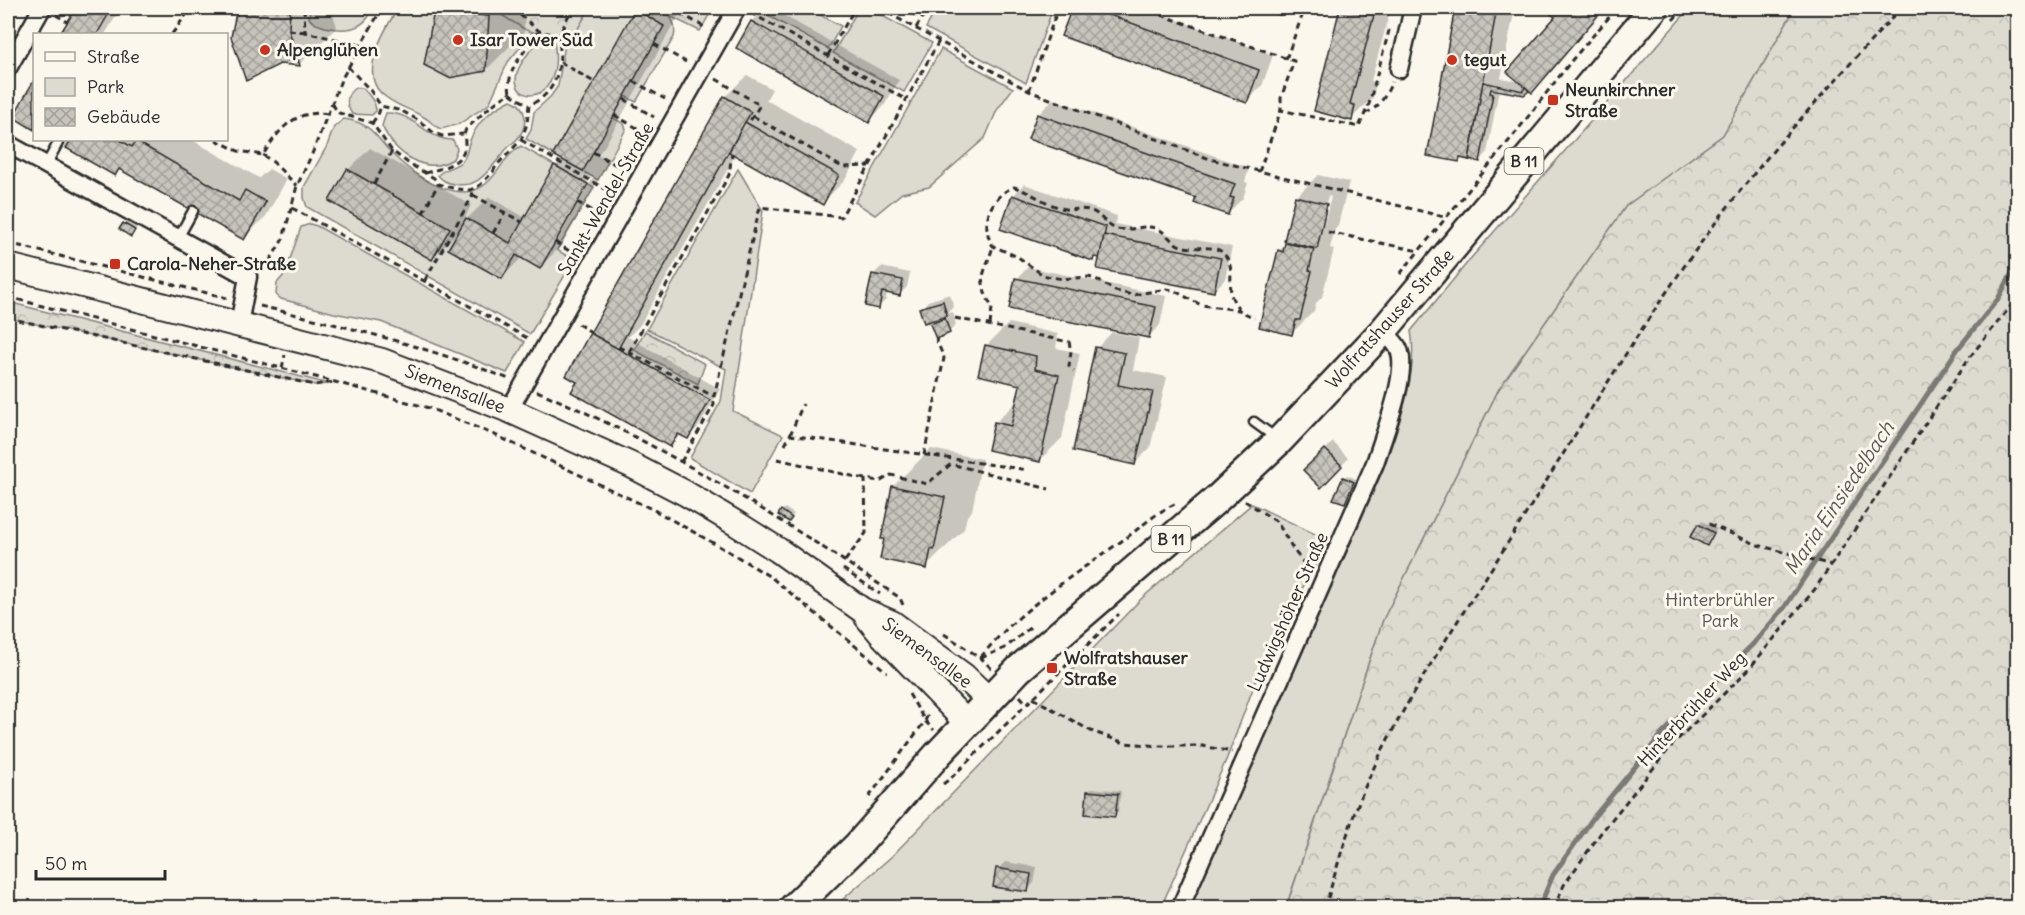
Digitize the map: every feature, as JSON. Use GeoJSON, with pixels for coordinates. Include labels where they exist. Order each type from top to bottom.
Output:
{"type":"FeatureCollection","features":[{"type":"Feature","properties":{"kind":"main road","name":"Wolfratshauser Straße"},"geometry":{"type":"LineString","coordinates":[[793,908],[857,846],[967,723],[1019,669],[1234,484],[1279,441],[1383,331],[1642,11]]}},
{"type":"Feature","properties":{"kind":"main road","name":"Siemensallee"},"geometry":{"type":"LineString","coordinates":[[8,266],[382,361],[509,410],[612,456],[685,493],[778,550],[862,610],[892,623],[964,676],[989,700]]}},
{"type":"Feature","properties":{"kind":"main road","name":"Siemensallee"},"geometry":{"type":"LineString","coordinates":[[862,610],[882,635],[967,723]]}},
{"type":"Feature","properties":{"kind":"street"},"geometry":{"type":"LineString","coordinates":[[8,68],[42,8]]}},
{"type":"Feature","properties":{"kind":"street"},"geometry":{"type":"LineString","coordinates":[[1399,69],[1413,8]]}},
{"type":"Feature","properties":{"kind":"street","name":"Sankt-Wendel-Straße"},"geometry":{"type":"LineString","coordinates":[[509,410],[744,10]]}},
{"type":"Feature","properties":{"kind":"street"},"geometry":{"type":"LineString","coordinates":[[8,144],[248,277],[239,324]]}},
{"type":"Feature","properties":{"kind":"street","name":"Ludwigshöher Straße"},"geometry":{"type":"LineString","coordinates":[[1180,908],[1375,463],[1401,371],[1400,353],[1395,343],[1383,331]]}},
{"type":"Feature","properties":{"kind":"lane"},"geometry":{"type":"LineString","coordinates":[[46,165],[58,143]]}},
{"type":"Feature","properties":{"kind":"lane"},"geometry":{"type":"LineString","coordinates":[[178,238],[193,211]]}},
{"type":"Feature","properties":{"kind":"lane"},"geometry":{"type":"LineString","coordinates":[[1254,423],[1279,441]]}},
{"type":"Feature","properties":{"kind":"path"},"geometry":{"type":"LineString","coordinates":[[173,33],[191,8]]}},
{"type":"Feature","properties":{"kind":"path"},"geometry":{"type":"LineString","coordinates":[[304,8],[305,32]]}},
{"type":"Feature","properties":{"kind":"path"},"geometry":{"type":"LineString","coordinates":[[248,277],[269,262],[283,239],[297,186],[332,104],[348,67],[382,8]]}},
{"type":"Feature","properties":{"kind":"path"},"geometry":{"type":"LineString","coordinates":[[458,8],[458,13]]}},
{"type":"Feature","properties":{"kind":"path"},"geometry":{"type":"LineString","coordinates":[[512,8],[539,31],[559,36]]}},
{"type":"Feature","properties":{"kind":"path"},"geometry":{"type":"LineString","coordinates":[[529,105],[538,101],[552,88],[560,62],[559,36],[572,8]]}},
{"type":"Feature","properties":{"kind":"path"},"geometry":{"type":"LineString","coordinates":[[671,8],[706,28]]}},
{"type":"Feature","properties":{"kind":"path"},"geometry":{"type":"LineString","coordinates":[[828,55],[855,8]]}},
{"type":"Feature","properties":{"kind":"path"},"geometry":{"type":"LineString","coordinates":[[879,8],[1029,90],[1210,159],[1446,217]]}},
{"type":"Feature","properties":{"kind":"path"},"geometry":{"type":"LineString","coordinates":[[916,28],[928,8]]}},
{"type":"Feature","properties":{"kind":"path"},"geometry":{"type":"LineString","coordinates":[[1029,90],[1058,8]]}},
{"type":"Feature","properties":{"kind":"path"},"geometry":{"type":"LineString","coordinates":[[1141,8],[1294,61],[1281,98],[1281,110],[1259,172]]}},
{"type":"Feature","properties":{"kind":"path"},"geometry":{"type":"LineString","coordinates":[[1286,59],[1305,8]]}},
{"type":"Feature","properties":{"kind":"path"},"geometry":{"type":"LineString","coordinates":[[1395,280],[1572,60],[1617,8]]}},
{"type":"Feature","properties":{"kind":"path"},"geometry":{"type":"LineString","coordinates":[[1325,908],[1340,856],[1362,795],[1396,726],[1430,667],[1618,368],[1712,228],[1779,143],[1902,8]]}},
{"type":"Feature","properties":{"kind":"path"},"geometry":{"type":"LineString","coordinates":[[744,10],[907,100]]}},
{"type":"Feature","properties":{"kind":"path"},"geometry":{"type":"LineString","coordinates":[[1281,110],[1359,127],[1369,104],[1392,18]]}},
{"type":"Feature","properties":{"kind":"path"},"geometry":{"type":"LineString","coordinates":[[289,30],[360,45]]}},
{"type":"Feature","properties":{"kind":"path"},"geometry":{"type":"LineString","coordinates":[[529,105],[510,93],[508,86],[514,65],[539,31]]}},
{"type":"Feature","properties":{"kind":"path"},"geometry":{"type":"LineString","coordinates":[[677,468],[714,405],[714,396],[760,207],[841,217],[939,41]]}},
{"type":"Feature","properties":{"kind":"path"},"geometry":{"type":"LineString","coordinates":[[654,44],[686,62]]}},
{"type":"Feature","properties":{"kind":"path"},"geometry":{"type":"LineString","coordinates":[[560,62],[594,82]]}},
{"type":"Feature","properties":{"kind":"path"},"geometry":{"type":"LineString","coordinates":[[348,67],[370,90],[381,106],[402,111],[442,136],[463,134]]}},
{"type":"Feature","properties":{"kind":"path"},"geometry":{"type":"LineString","coordinates":[[1365,113],[1379,105],[1399,69]]}},
{"type":"Feature","properties":{"kind":"path"},"geometry":{"type":"LineString","coordinates":[[713,77],[760,105],[748,124]]}},
{"type":"Feature","properties":{"kind":"path"},"geometry":{"type":"LineString","coordinates":[[633,81],[665,99]]}},
{"type":"Feature","properties":{"kind":"path"},"geometry":{"type":"LineString","coordinates":[[425,172],[453,164],[462,157],[465,144],[463,134],[466,129],[482,117],[492,105],[510,93]]}},
{"type":"Feature","properties":{"kind":"path"},"geometry":{"type":"LineString","coordinates":[[624,99],[654,117]]}},
{"type":"Feature","properties":{"kind":"path"},"geometry":{"type":"LineString","coordinates":[[332,104],[339,113],[372,123],[392,151],[425,172],[438,184],[470,190],[480,185],[521,140],[527,124],[529,105]]}},
{"type":"Feature","properties":{"kind":"path"},"geometry":{"type":"LineString","coordinates":[[372,123],[381,106]]}},
{"type":"Feature","properties":{"kind":"path"},"geometry":{"type":"LineString","coordinates":[[263,155],[276,132],[294,118],[317,112],[328,114]]}},
{"type":"Feature","properties":{"kind":"path"},"geometry":{"type":"LineString","coordinates":[[614,115],[646,133]]}},
{"type":"Feature","properties":{"kind":"path"},"geometry":{"type":"LineString","coordinates":[[753,116],[843,167],[870,166]]}},
{"type":"Feature","properties":{"kind":"path"},"geometry":{"type":"LineString","coordinates":[[521,140],[612,193]]}},
{"type":"Feature","properties":{"kind":"path"},"geometry":{"type":"LineString","coordinates":[[218,141],[238,151],[263,155],[297,186]]}},
{"type":"Feature","properties":{"kind":"path"},"geometry":{"type":"LineString","coordinates":[[374,184],[392,151]]}},
{"type":"Feature","properties":{"kind":"path"},"geometry":{"type":"LineString","coordinates":[[593,152],[625,170]]}},
{"type":"Feature","properties":{"kind":"path"},"geometry":{"type":"LineString","coordinates":[[629,352],[729,175],[732,153]]}},
{"type":"Feature","properties":{"kind":"path"},"geometry":{"type":"LineString","coordinates":[[423,213],[438,184]]}},
{"type":"Feature","properties":{"kind":"path"},"geometry":{"type":"LineString","coordinates":[[990,325],[992,308],[982,278],[993,246],[986,230],[986,220],[1005,192],[1014,188],[1067,209],[1090,210],[1113,227],[1130,229],[1153,227],[1167,235],[1171,241],[1184,247],[1220,250],[1224,253],[1231,268],[1231,297],[1239,310]]}},
{"type":"Feature","properties":{"kind":"path"},"geometry":{"type":"LineString","coordinates":[[470,190],[473,195],[522,222]]}},
{"type":"Feature","properties":{"kind":"path"},"geometry":{"type":"LineString","coordinates":[[425,280],[473,195]]}},
{"type":"Feature","properties":{"kind":"path"},"geometry":{"type":"LineString","coordinates":[[577,202],[600,215]]}},
{"type":"Feature","properties":{"kind":"path"},"geometry":{"type":"LineString","coordinates":[[292,208],[530,340]]}},
{"type":"Feature","properties":{"kind":"path"},"geometry":{"type":"LineString","coordinates":[[493,233],[505,213]]}},
{"type":"Feature","properties":{"kind":"path"},"geometry":{"type":"LineString","coordinates":[[1328,232],[1419,250]]}},
{"type":"Feature","properties":{"kind":"path"},"geometry":{"type":"LineString","coordinates":[[555,242],[577,256]]}},
{"type":"Feature","properties":{"kind":"path"},"geometry":{"type":"LineString","coordinates":[[993,246],[1018,257],[1042,275],[1063,279],[1088,277],[1096,279],[1115,291],[1133,295],[1166,289],[1173,290],[1201,305],[1239,310],[1254,318]]}},
{"type":"Feature","properties":{"kind":"path","name":"Hinterbrühler Weg"},"geometry":{"type":"LineString","coordinates":[[1554,908],[1564,885],[1600,834],[1673,744],[1748,670],[1815,589],[1963,368],[2010,308],[2018,294]]}},
{"type":"Feature","properties":{"kind":"path"},"geometry":{"type":"LineString","coordinates":[[8,297],[429,408],[528,450],[654,510],[772,578],[888,673]]}},
{"type":"Feature","properties":{"kind":"path"},"geometry":{"type":"LineString","coordinates":[[8,318],[315,384],[335,382]]}},
{"type":"Feature","properties":{"kind":"path"},"geometry":{"type":"LineString","coordinates":[[955,318],[1069,342],[1071,351],[1069,366],[1074,371]]}},
{"type":"Feature","properties":{"kind":"path"},"geometry":{"type":"LineString","coordinates":[[576,323],[591,332]]}},
{"type":"Feature","properties":{"kind":"path"},"geometry":{"type":"LineString","coordinates":[[924,454],[944,358],[936,339]]}},
{"type":"Feature","properties":{"kind":"path"},"geometry":{"type":"LineString","coordinates":[[619,347],[714,396]]}},
{"type":"Feature","properties":{"kind":"path"},"geometry":{"type":"LineString","coordinates":[[275,353],[285,356]]}},
{"type":"Feature","properties":{"kind":"path"},"geometry":{"type":"LineString","coordinates":[[785,445],[803,404]]}},
{"type":"Feature","properties":{"kind":"path"},"geometry":{"type":"LineString","coordinates":[[790,435],[1028,470]]}},
{"type":"Feature","properties":{"kind":"path"},"geometry":{"type":"LineString","coordinates":[[777,459],[881,482],[891,476],[927,484],[951,464],[1049,489]]}},
{"type":"Feature","properties":{"kind":"path"},"geometry":{"type":"LineString","coordinates":[[845,561],[866,533],[865,479]]}},
{"type":"Feature","properties":{"kind":"path"},"geometry":{"type":"LineString","coordinates":[[1234,484],[1242,499],[1277,522],[1295,552],[1312,574],[1319,590]]}},
{"type":"Feature","properties":{"kind":"path"},"geometry":{"type":"LineString","coordinates":[[981,658],[993,642],[1016,621],[1088,565],[1169,507],[1179,503]]}},
{"type":"Feature","properties":{"kind":"path"},"geometry":{"type":"LineString","coordinates":[[1709,524],[1758,545],[1832,565]]}},
{"type":"Feature","properties":{"kind":"path"},"geometry":{"type":"LineString","coordinates":[[1074,653],[1077,657]]}},
{"type":"Feature","properties":{"kind":"path"},"geometry":{"type":"LineString","coordinates":[[1035,688],[1039,692]]}},
{"type":"Feature","properties":{"kind":"path"},"geometry":{"type":"LineString","coordinates":[[864,804],[925,721],[908,693]]}},
{"type":"Feature","properties":{"kind":"path"},"geometry":{"type":"LineString","coordinates":[[1033,698],[1103,737],[1160,746],[1203,746],[1227,750],[1245,757]]}},
{"type":"Feature","properties":{"kind":"green space"},"geometry":{"type":"Polygon","coordinates":[[[310,8],[373,8],[360,25],[340,29],[314,23],[309,18],[310,8]]]}},
{"type":"Feature","properties":{"kind":"green space"},"geometry":{"type":"Polygon","coordinates":[[[398,8],[444,8],[447,12],[462,14],[464,8],[499,8],[528,26],[532,33],[508,62],[489,104],[459,124],[441,129],[424,117],[391,101],[375,84],[373,62],[376,50],[398,8]]]}},
{"type":"Feature","properties":{"kind":"green space"},"geometry":{"type":"Polygon","coordinates":[[[490,8],[590,8],[570,42],[526,30],[490,8]]]}},
{"type":"Feature","properties":{"kind":"green space"},"geometry":{"type":"Polygon","coordinates":[[[583,8],[661,8],[670,17],[675,28],[674,37],[636,102],[625,96],[613,118],[624,124],[626,129],[598,180],[526,139],[531,130],[534,112],[558,86],[566,38],[583,8]]]}},
{"type":"Feature","properties":{"kind":"green space"},"geometry":{"type":"Polygon","coordinates":[[[653,8],[713,8],[700,31],[653,8]]]}},
{"type":"Feature","properties":{"kind":"green space"},"geometry":{"type":"Polygon","coordinates":[[[757,8],[807,8],[841,26],[828,49],[757,8]]]}},
{"type":"Feature","properties":{"kind":"green space"},"geometry":{"type":"Polygon","coordinates":[[[859,8],[868,8],[932,43],[904,92],[833,53],[859,8]]]}},
{"type":"Feature","properties":{"kind":"green space"},"geometry":{"type":"Polygon","coordinates":[[[937,8],[1053,8],[1026,83],[926,28],[937,8]]]}},
{"type":"Feature","properties":{"kind":"green space"},"geometry":{"type":"Polygon","coordinates":[[[1690,8],[1795,8],[1723,135],[1626,206],[1499,389],[1383,620],[1286,907],[1189,908],[1383,470],[1400,420],[1409,383],[1413,347],[1411,331],[1472,257],[1690,8]]]}},
{"type":"Feature","properties":{"kind":"green space","name":"Hinterbrühler Park"},"geometry":{"type":"Polygon","coordinates":[[[1795,8],[2017,8],[2017,907],[1286,908],[1383,620],[1499,389],[1626,206],[1723,135],[1795,8]]]}},
{"type":"Feature","properties":{"kind":"green space"},"geometry":{"type":"Polygon","coordinates":[[[545,38],[554,41],[555,65],[550,82],[542,91],[532,95],[523,93],[517,85],[517,74],[529,52],[545,38]]]}},
{"type":"Feature","properties":{"kind":"green space"},"geometry":{"type":"Polygon","coordinates":[[[941,49],[1013,88],[997,110],[985,138],[929,187],[902,193],[875,215],[855,202],[941,49]]]}},
{"type":"Feature","properties":{"kind":"green space"},"geometry":{"type":"Polygon","coordinates":[[[355,88],[363,88],[372,99],[376,111],[372,115],[352,114],[348,100],[349,94],[355,88]]]}},
{"type":"Feature","properties":{"kind":"green space"},"geometry":{"type":"Polygon","coordinates":[[[511,100],[517,103],[523,111],[524,127],[518,138],[487,173],[470,184],[449,183],[441,179],[438,175],[440,173],[464,159],[472,135],[481,122],[491,112],[511,100]]]}},
{"type":"Feature","properties":{"kind":"green space"},"geometry":{"type":"Polygon","coordinates":[[[386,113],[404,116],[435,136],[453,140],[457,149],[453,159],[442,164],[431,165],[411,159],[402,153],[387,136],[382,126],[386,113]]]}},
{"type":"Feature","properties":{"kind":"green space"},"geometry":{"type":"Polygon","coordinates":[[[344,119],[368,128],[394,156],[411,170],[443,188],[465,192],[483,186],[514,150],[521,146],[594,188],[557,250],[574,260],[530,334],[307,207],[304,187],[327,146],[334,127],[344,119]]]}},
{"type":"Feature","properties":{"kind":"green space"},"geometry":{"type":"Polygon","coordinates":[[[738,169],[763,211],[733,411],[783,435],[750,494],[690,458],[721,401],[726,369],[647,329],[738,169]]]}},
{"type":"Feature","properties":{"kind":"green space"},"geometry":{"type":"Polygon","coordinates":[[[310,224],[525,342],[507,373],[381,322],[281,299],[276,295],[277,283],[285,274],[301,227],[310,224]]]}},
{"type":"Feature","properties":{"kind":"green space"},"geometry":{"type":"Polygon","coordinates":[[[8,302],[329,384],[315,385],[8,318],[8,302]]]}},
{"type":"Feature","properties":{"kind":"green space"},"geometry":{"type":"Polygon","coordinates":[[[645,331],[705,364],[698,384],[634,350],[645,331]]]}},
{"type":"Feature","properties":{"kind":"green space"},"geometry":{"type":"Polygon","coordinates":[[[1252,504],[1330,541],[1270,643],[1227,758],[1161,907],[833,908],[892,856],[1142,598],[1252,504]]]}},
{"type":"Feature","properties":{"kind":"building"},"geometry":{"type":"Polygon","coordinates":[[[76,8],[112,8],[98,33],[61,33],[76,8]]]}},
{"type":"Feature","properties":{"kind":"building","name":"Alpenglühen"},"geometry":{"type":"Polygon","coordinates":[[[237,8],[290,8],[289,30],[300,66],[280,64],[246,81],[231,37],[237,8]]]}},
{"type":"Feature","properties":{"kind":"building"},"geometry":{"type":"Polygon","coordinates":[[[900,8],[919,8],[915,16],[900,8]]]}},
{"type":"Feature","properties":{"kind":"building"},"geometry":{"type":"Polygon","coordinates":[[[1072,8],[1105,8],[1103,13],[1259,70],[1247,103],[1061,36],[1072,8]]]}},
{"type":"Feature","properties":{"kind":"building"},"geometry":{"type":"Polygon","coordinates":[[[1259,8],[1283,8],[1280,15],[1259,8]]]}},
{"type":"Feature","properties":{"kind":"building"},"geometry":{"type":"Polygon","coordinates":[[[1340,8],[1376,8],[1350,104],[1355,105],[1352,121],[1314,111],[1340,8]]]}},
{"type":"Feature","properties":{"kind":"building"},"geometry":{"type":"Polygon","coordinates":[[[1455,8],[1497,8],[1469,160],[1460,158],[1459,162],[1427,156],[1455,8]]]}},
{"type":"Feature","properties":{"kind":"building"},"geometry":{"type":"Polygon","coordinates":[[[1543,8],[1593,8],[1600,13],[1532,93],[1507,72],[1555,17],[1543,8]]]}},
{"type":"Feature","properties":{"kind":"building"},"geometry":{"type":"Polygon","coordinates":[[[635,9],[664,26],[583,171],[553,155],[635,9]]]}},
{"type":"Feature","properties":{"kind":"building","name":"Isar Tower Süd"},"geometry":{"type":"Polygon","coordinates":[[[434,11],[489,16],[486,71],[449,78],[424,65],[434,11]]]}},
{"type":"Feature","properties":{"kind":"building"},"geometry":{"type":"Polygon","coordinates":[[[751,21],[884,96],[869,123],[736,48],[751,21]]]}},
{"type":"Feature","properties":{"kind":"building"},"geometry":{"type":"Polygon","coordinates":[[[33,82],[33,129],[13,117],[33,82]]]}},
{"type":"Feature","properties":{"kind":"building"},"geometry":{"type":"Polygon","coordinates":[[[1483,82],[1523,91],[1525,87],[1529,91],[1524,95],[1491,89],[1490,93],[1493,94],[1480,162],[1469,160],[1483,82]]]}},
{"type":"Feature","properties":{"kind":"building"},"geometry":{"type":"Polygon","coordinates":[[[724,96],[751,112],[618,349],[590,333],[724,96]]]}},
{"type":"Feature","properties":{"kind":"building"},"geometry":{"type":"Polygon","coordinates":[[[1037,114],[1235,184],[1230,197],[1234,198],[1228,215],[1194,203],[1196,198],[1028,139],[1037,114]]]}},
{"type":"Feature","properties":{"kind":"building"},"geometry":{"type":"Polygon","coordinates":[[[745,122],[839,175],[823,205],[729,152],[745,122]]]}},
{"type":"Feature","properties":{"kind":"building"},"geometry":{"type":"Polygon","coordinates":[[[70,141],[122,141],[132,147],[136,141],[239,201],[245,190],[266,202],[244,240],[119,169],[115,176],[66,148],[70,141]]]}},
{"type":"Feature","properties":{"kind":"building"},"geometry":{"type":"Polygon","coordinates":[[[554,165],[588,184],[540,269],[516,255],[502,279],[448,249],[466,218],[510,243],[554,165]]]}},
{"type":"Feature","properties":{"kind":"building"},"geometry":{"type":"Polygon","coordinates":[[[347,169],[450,228],[432,260],[329,201],[347,169]]]}},
{"type":"Feature","properties":{"kind":"building"},"geometry":{"type":"Polygon","coordinates":[[[1012,195],[1106,227],[1100,258],[1094,257],[1093,261],[1000,229],[1012,195]]]}},
{"type":"Feature","properties":{"kind":"building"},"geometry":{"type":"Polygon","coordinates":[[[1295,196],[1327,204],[1317,249],[1284,241],[1295,196]]]}},
{"type":"Feature","properties":{"kind":"building"},"geometry":{"type":"Polygon","coordinates":[[[123,223],[135,230],[131,237],[119,229],[123,223]]]}},
{"type":"Feature","properties":{"kind":"building"},"geometry":{"type":"Polygon","coordinates":[[[1104,235],[1221,258],[1214,292],[1097,269],[1104,235]]]}},
{"type":"Feature","properties":{"kind":"building"},"geometry":{"type":"Polygon","coordinates":[[[1285,243],[1314,249],[1309,270],[1312,271],[1300,320],[1296,320],[1292,335],[1259,327],[1278,250],[1283,252],[1285,243]]]}},
{"type":"Feature","properties":{"kind":"building"},"geometry":{"type":"Polygon","coordinates":[[[872,274],[903,280],[900,296],[882,292],[879,309],[865,306],[872,274]]]}},
{"type":"Feature","properties":{"kind":"building"},"geometry":{"type":"Polygon","coordinates":[[[1015,278],[1156,307],[1149,338],[1009,309],[1015,278]]]}},
{"type":"Feature","properties":{"kind":"building"},"geometry":{"type":"Polygon","coordinates":[[[943,301],[947,316],[924,323],[919,308],[943,301]]]}},
{"type":"Feature","properties":{"kind":"building"},"geometry":{"type":"Polygon","coordinates":[[[945,318],[950,333],[936,339],[930,324],[945,318]]]}},
{"type":"Feature","properties":{"kind":"building"},"geometry":{"type":"Polygon","coordinates":[[[590,333],[710,400],[688,439],[678,434],[670,447],[571,392],[577,382],[566,376],[590,333]]]}},
{"type":"Feature","properties":{"kind":"building"},"geometry":{"type":"Polygon","coordinates":[[[985,345],[1036,356],[1035,369],[1059,375],[1040,462],[988,450],[994,422],[1011,426],[1020,385],[978,375],[985,345]]]}},
{"type":"Feature","properties":{"kind":"building"},"geometry":{"type":"Polygon","coordinates":[[[1095,347],[1125,353],[1118,385],[1153,392],[1135,465],[1073,451],[1095,347]]]}},
{"type":"Feature","properties":{"kind":"building"},"geometry":{"type":"Polygon","coordinates":[[[1325,449],[1342,466],[1321,488],[1303,470],[1325,449]]]}},
{"type":"Feature","properties":{"kind":"building"},"geometry":{"type":"Polygon","coordinates":[[[1343,477],[1354,482],[1345,503],[1333,499],[1343,477]]]}},
{"type":"Feature","properties":{"kind":"building"},"geometry":{"type":"Polygon","coordinates":[[[892,486],[945,497],[934,550],[931,549],[927,569],[880,559],[884,539],[881,539],[892,486]]]}},
{"type":"Feature","properties":{"kind":"building"},"geometry":{"type":"Polygon","coordinates":[[[781,510],[792,518],[789,522],[778,515],[781,510]]]}},
{"type":"Feature","properties":{"kind":"building"},"geometry":{"type":"Polygon","coordinates":[[[1698,524],[1714,533],[1707,546],[1690,537],[1698,524]]]}},
{"type":"Feature","properties":{"kind":"building"},"geometry":{"type":"Polygon","coordinates":[[[1087,791],[1118,794],[1115,817],[1085,814],[1087,791]]]}},
{"type":"Feature","properties":{"kind":"building"},"geometry":{"type":"Polygon","coordinates":[[[996,868],[1031,874],[1028,892],[993,887],[996,868]]]}},
{"type":"Feature","properties":{"kind":"waterway","name":"Maria Einsiedelbach"},"geometry":{"type":"LineString","coordinates":[[1539,908],[1553,875],[1593,818],[1662,734],[1754,643],[1784,608],[1957,350],[1998,299],[2018,262]]}},
{"type":"Feature","properties":{"kind":"place","name":"Isar Tower Süd"},"geometry":{"type":"Point","coordinates":[458,40]}},
{"type":"Feature","properties":{"kind":"place","name":"Alpenglühen"},"geometry":{"type":"Point","coordinates":[265,50]}},
{"type":"Feature","properties":{"kind":"place","name":"tegut"},"geometry":{"type":"Point","coordinates":[1452,60]}},
{"type":"Feature","properties":{"kind":"place","name":"Neunkirchner Straße"},"geometry":{"type":"Point","coordinates":[1553,100]}},
{"type":"Feature","properties":{"kind":"place","name":"Carola-Neher-Straße"},"geometry":{"type":"Point","coordinates":[115,264]}},
{"type":"Feature","properties":{"kind":"place","name":"Wolfratshauser Straße"},"geometry":{"type":"Point","coordinates":[1052,668]}}]}
